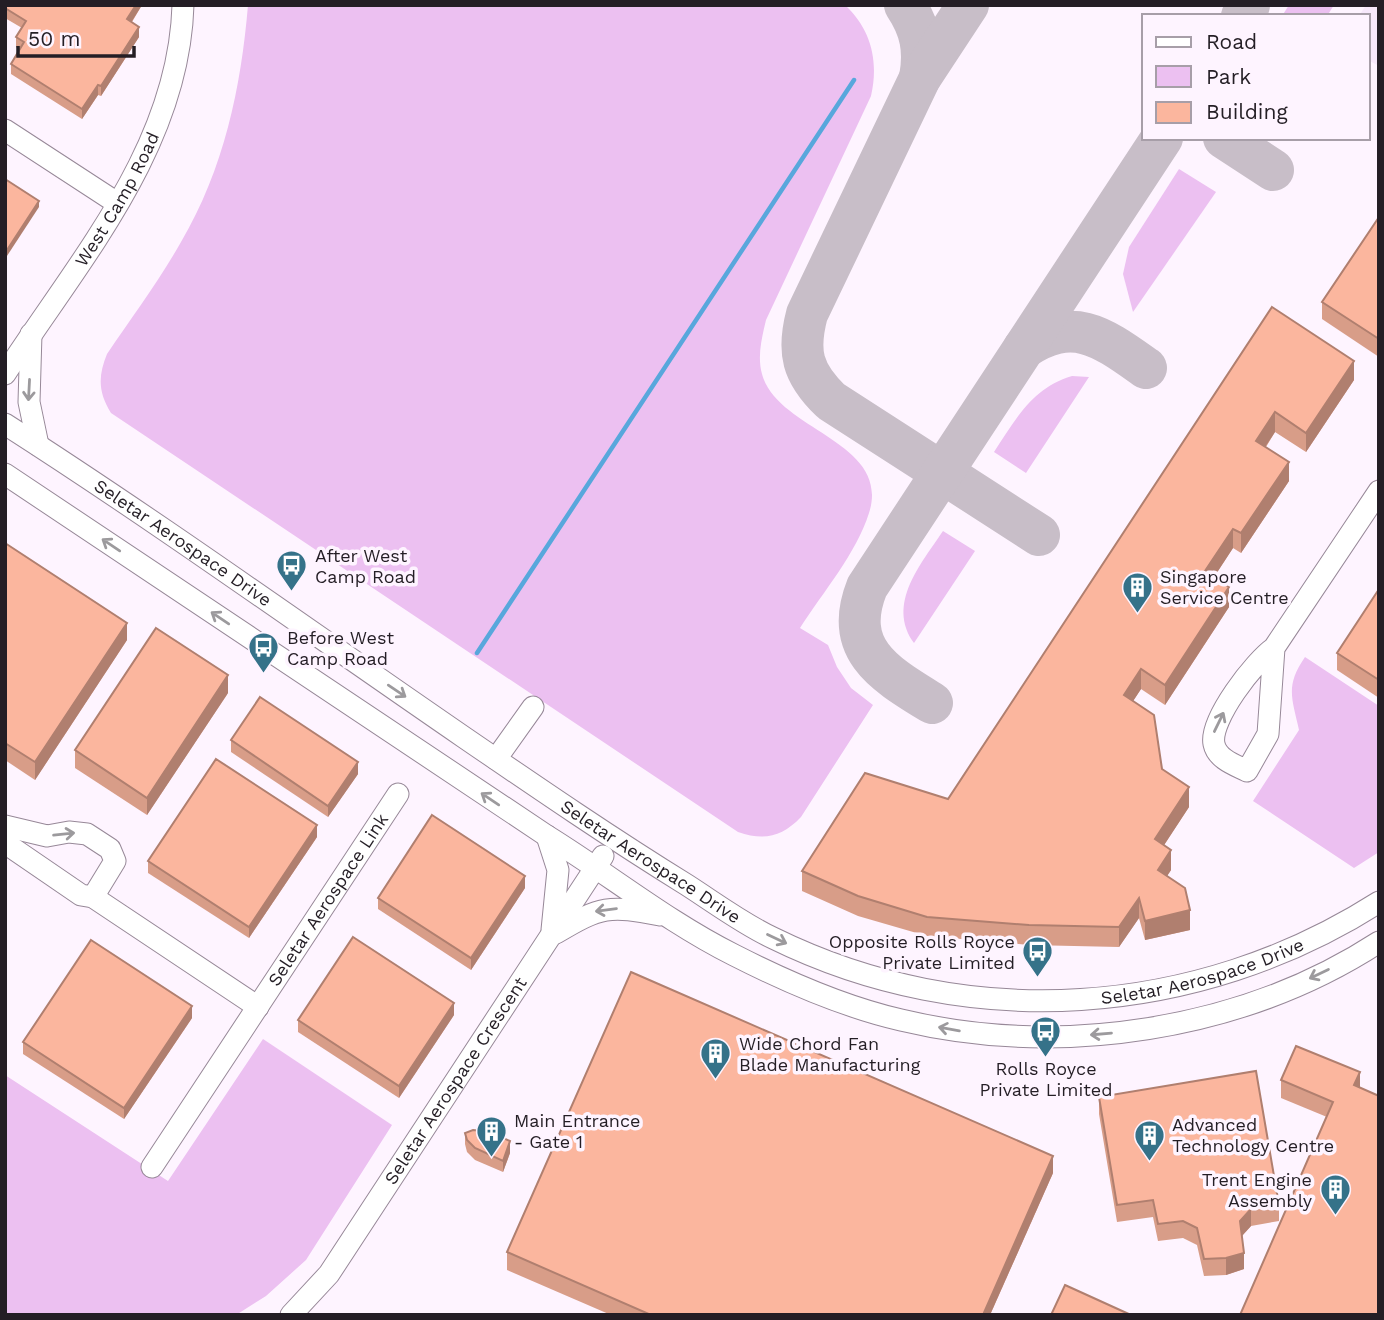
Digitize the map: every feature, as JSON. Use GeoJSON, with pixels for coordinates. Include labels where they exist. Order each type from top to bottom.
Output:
{"type":"FeatureCollection","features":[{"type":"Feature","properties":{"kind":"street","name":"West Camp Road"},"geometry":{"type":"LineString","coordinates":[[5,373],[117,203],[151,144],[172,88],[182,38],[183,5]]}},
{"type":"Feature","properties":{"kind":"street"},"geometry":{"type":"LineString","coordinates":[[5,130],[117,203]]}},
{"type":"Feature","properties":{"kind":"street"},"geometry":{"type":"LineString","coordinates":[[5,356],[31,334]]}},
{"type":"Feature","properties":{"kind":"street"},"geometry":{"type":"LineString","coordinates":[[31,334],[29,402],[37,445]]}},
{"type":"Feature","properties":{"kind":"street","name":"Seletar Aerospace Drive"},"geometry":{"type":"LineString","coordinates":[[5,424],[614,840],[784,943],[880,979],[983,1000],[1083,1001],[1144,995],[1218,977],[1283,954],[1346,923],[1379,902]]}},
{"type":"Feature","properties":{"kind":"street","name":"Seletar Aerospace Drive"},"geometry":{"type":"LineString","coordinates":[[5,474],[596,866],[667,916],[734,955],[858,1007],[925,1025],[1017,1035],[1074,1036],[1134,1031],[1232,1009],[1290,988],[1357,956],[1379,942]]}},
{"type":"Feature","properties":{"kind":"street"},"geometry":{"type":"LineString","coordinates":[[5,485],[27,489]]}},
{"type":"Feature","properties":{"kind":"street"},"geometry":{"type":"LineString","coordinates":[[1274,648],[1268,734],[1247,771],[1218,752],[1214,744],[1216,724],[1258,659],[1274,648],[1379,491]]}},
{"type":"Feature","properties":{"kind":"street"},"geometry":{"type":"LineString","coordinates":[[496,759],[533,707]]}},
{"type":"Feature","properties":{"kind":"street","name":"Seletar Aerospace Link"},"geometry":{"type":"LineString","coordinates":[[152,1167],[398,794]]}},
{"type":"Feature","properties":{"kind":"street"},"geometry":{"type":"LineString","coordinates":[[5,826],[47,836],[69,832],[87,834],[110,849],[115,861],[93,897]]}},
{"type":"Feature","properties":{"kind":"street"},"geometry":{"type":"LineString","coordinates":[[547,836],[558,870],[551,936]]}},
{"type":"Feature","properties":{"kind":"street","name":"Seletar Aerospace Crescent"},"geometry":{"type":"LineString","coordinates":[[291,1315],[329,1274],[614,840]]}},
{"type":"Feature","properties":{"kind":"street","name":"Seletar Aerospace Link"},"geometry":{"type":"LineString","coordinates":[[5,842],[81,895],[93,897],[258,1007]]}},
{"type":"Feature","properties":{"kind":"street"},"geometry":{"type":"LineString","coordinates":[[551,936],[591,912],[610,907],[667,916]]}},
{"type":"Feature","properties":{"kind":"shaded area"},"geometry":{"type":"Polygon","coordinates":[[[1366,5],[1379,5],[1379,66],[1370,61],[1370,14],[1360,14],[1366,5]]]}},
{"type":"Feature","properties":{"kind":"green space"},"geometry":{"type":"Polygon","coordinates":[[[248,5],[845,5],[861,24],[871,46],[873,58],[871,96],[766,320],[760,360],[762,374],[772,393],[788,410],[849,452],[864,469],[872,489],[869,513],[856,543],[800,628],[828,645],[837,667],[851,688],[873,705],[801,817],[787,829],[764,836],[738,832],[111,413],[102,391],[104,362],[173,256],[209,186],[235,97],[248,5]]]}},
{"type":"Feature","properties":{"kind":"green space"},"geometry":{"type":"Polygon","coordinates":[[[1289,5],[1334,5],[1328,14],[1283,14],[1289,5]]]}},
{"type":"Feature","properties":{"kind":"green space"},"geometry":{"type":"Polygon","coordinates":[[[1179,169],[1216,192],[1133,312],[1123,274],[1129,247],[1179,169]]]}},
{"type":"Feature","properties":{"kind":"green space"},"geometry":{"type":"Polygon","coordinates":[[[1072,376],[1089,377],[1026,473],[994,452],[1026,406],[1046,388],[1072,376]]]}},
{"type":"Feature","properties":{"kind":"green space"},"geometry":{"type":"Polygon","coordinates":[[[943,531],[975,551],[914,643],[906,628],[905,599],[917,571],[943,531]]]}},
{"type":"Feature","properties":{"kind":"green space"},"geometry":{"type":"Polygon","coordinates":[[[1305,657],[1379,706],[1379,852],[1354,868],[1253,801],[1299,730],[1292,684],[1305,657]]]}},
{"type":"Feature","properties":{"kind":"green space"},"geometry":{"type":"Polygon","coordinates":[[[263,1039],[392,1125],[306,1260],[266,1296],[236,1315],[5,1315],[5,1075],[168,1181],[263,1039]]]}},
{"type":"Feature","properties":{"kind":"building"},"geometry":{"type":"Polygon","coordinates":[[[5,5],[136,5],[127,19],[139,27],[101,86],[98,85],[82,109],[11,64],[24,42],[16,37],[26,21],[5,8],[5,5]]]}},
{"type":"Feature","properties":{"kind":"building"},"geometry":{"type":"Polygon","coordinates":[[[5,179],[39,201],[5,253],[5,179]]]}},
{"type":"Feature","properties":{"kind":"building"},"geometry":{"type":"Polygon","coordinates":[[[1379,217],[1379,339],[1322,302],[1379,217]]]}},
{"type":"Feature","properties":{"kind":"building"},"geometry":{"type":"Polygon","coordinates":[[[1272,307],[1354,361],[1306,433],[1275,412],[1256,441],[1289,462],[1241,533],[1233,529],[1205,571],[1229,587],[1165,685],[1141,669],[1124,695],[1154,715],[1162,769],[1189,787],[1155,839],[1171,850],[1158,870],[1185,888],[1190,910],[1145,921],[1139,898],[1119,927],[1029,925],[927,917],[858,896],[802,871],[865,773],[948,799],[1272,307]]]}},
{"type":"Feature","properties":{"kind":"building"},"geometry":{"type":"Polygon","coordinates":[[[5,543],[127,623],[35,762],[5,743],[5,543]]]}},
{"type":"Feature","properties":{"kind":"building"},"geometry":{"type":"Polygon","coordinates":[[[1379,589],[1379,680],[1337,653],[1379,589]]]}},
{"type":"Feature","properties":{"kind":"building"},"geometry":{"type":"Polygon","coordinates":[[[156,628],[228,675],[147,798],[75,750],[156,628]]]}},
{"type":"Feature","properties":{"kind":"building"},"geometry":{"type":"Polygon","coordinates":[[[260,697],[358,762],[328,806],[231,740],[260,697]]]}},
{"type":"Feature","properties":{"kind":"building"},"geometry":{"type":"Polygon","coordinates":[[[216,759],[317,825],[249,927],[148,861],[216,759]]]}},
{"type":"Feature","properties":{"kind":"building"},"geometry":{"type":"Polygon","coordinates":[[[432,815],[525,876],[471,958],[378,898],[432,815]]]}},
{"type":"Feature","properties":{"kind":"building"},"geometry":{"type":"Polygon","coordinates":[[[353,937],[454,1003],[399,1086],[298,1020],[353,937]]]}},
{"type":"Feature","properties":{"kind":"building"},"geometry":{"type":"Polygon","coordinates":[[[91,940],[192,1006],[124,1108],[23,1042],[91,940]]]}},
{"type":"Feature","properties":{"kind":"building","name":"Wide Chord Fan Blade Manufacturing"},"geometry":{"type":"Polygon","coordinates":[[[631,972],[1053,1156],[983,1315],[651,1315],[507,1252],[631,972]]]}},
{"type":"Feature","properties":{"kind":"building","name":"Trent Engine Assembly"},"geometry":{"type":"Polygon","coordinates":[[[1296,1046],[1360,1072],[1354,1085],[1379,1096],[1379,1315],[1240,1315],[1333,1102],[1281,1080],[1296,1046]]]}},
{"type":"Feature","properties":{"kind":"building"},"geometry":{"type":"Polygon","coordinates":[[[1256,1071],[1279,1205],[1251,1209],[1240,1221],[1244,1253],[1226,1258],[1204,1259],[1197,1228],[1183,1221],[1158,1224],[1153,1200],[1117,1205],[1099,1097],[1256,1071]]]}},
{"type":"Feature","properties":{"kind":"building"},"geometry":{"type":"Polygon","coordinates":[[[473,1130],[490,1132],[510,1141],[503,1161],[475,1148],[467,1140],[465,1133],[473,1130]]]}},
{"type":"Feature","properties":{"kind":"building"},"geometry":{"type":"Polygon","coordinates":[[[1065,1285],[1131,1315],[1051,1315],[1065,1285]]]}},
{"type":"Feature","properties":{"kind":"waterway"},"geometry":{"type":"LineString","coordinates":[[477,653],[854,80]]}},
{"type":"Feature","properties":{"kind":"taxiway"},"geometry":{"type":"LineString","coordinates":[[905,5],[915,23],[920,40],[920,78]]}},
{"type":"Feature","properties":{"kind":"taxiway"},"geometry":{"type":"LineString","coordinates":[[968,5],[920,78],[807,314],[802,340],[804,361],[814,381],[831,401],[1039,535]]}},
{"type":"Feature","properties":{"kind":"taxiway"},"geometry":{"type":"LineString","coordinates":[[1243,14],[1249,5]]}},
{"type":"Feature","properties":{"kind":"taxiway"},"geometry":{"type":"LineString","coordinates":[[932,703],[884,670],[864,644],[860,628],[861,609],[867,587],[1161,140]]}},
{"type":"Feature","properties":{"kind":"taxiway"},"geometry":{"type":"LineString","coordinates":[[1227,140],[1273,170]]}},
{"type":"Feature","properties":{"kind":"taxiway"},"geometry":{"type":"LineString","coordinates":[[1024,348],[1058,333],[1087,334],[1115,347],[1146,368]]}},
{"type":"Feature","properties":{"kind":"place","name":"After West Camp Road"},"geometry":{"type":"Point","coordinates":[292,593]}},
{"type":"Feature","properties":{"kind":"place","name":"Singapore Service Centre"},"geometry":{"type":"Point","coordinates":[1137,614]}},
{"type":"Feature","properties":{"kind":"place","name":"Before West Camp Road"},"geometry":{"type":"Point","coordinates":[264,675]}},
{"type":"Feature","properties":{"kind":"place","name":"Opposite Rolls Royce Private Limited"},"geometry":{"type":"Point","coordinates":[1038,979]}},
{"type":"Feature","properties":{"kind":"place","name":"Rolls Royce Private Limited"},"geometry":{"type":"Point","coordinates":[1046,1058]}},
{"type":"Feature","properties":{"kind":"place","name":"Wide Chord Fan Blade Manufacturing"},"geometry":{"type":"Point","coordinates":[716,1081]}},
{"type":"Feature","properties":{"kind":"place","name":"Main Entrance - Gate 1"},"geometry":{"type":"Point","coordinates":[491,1158]}},
{"type":"Feature","properties":{"kind":"place","name":"Advanced Technology Centre"},"geometry":{"type":"Point","coordinates":[1149,1162]}},
{"type":"Feature","properties":{"kind":"place","name":"Trent Engine Assembly"},"geometry":{"type":"Point","coordinates":[1335,1217]}}]}
